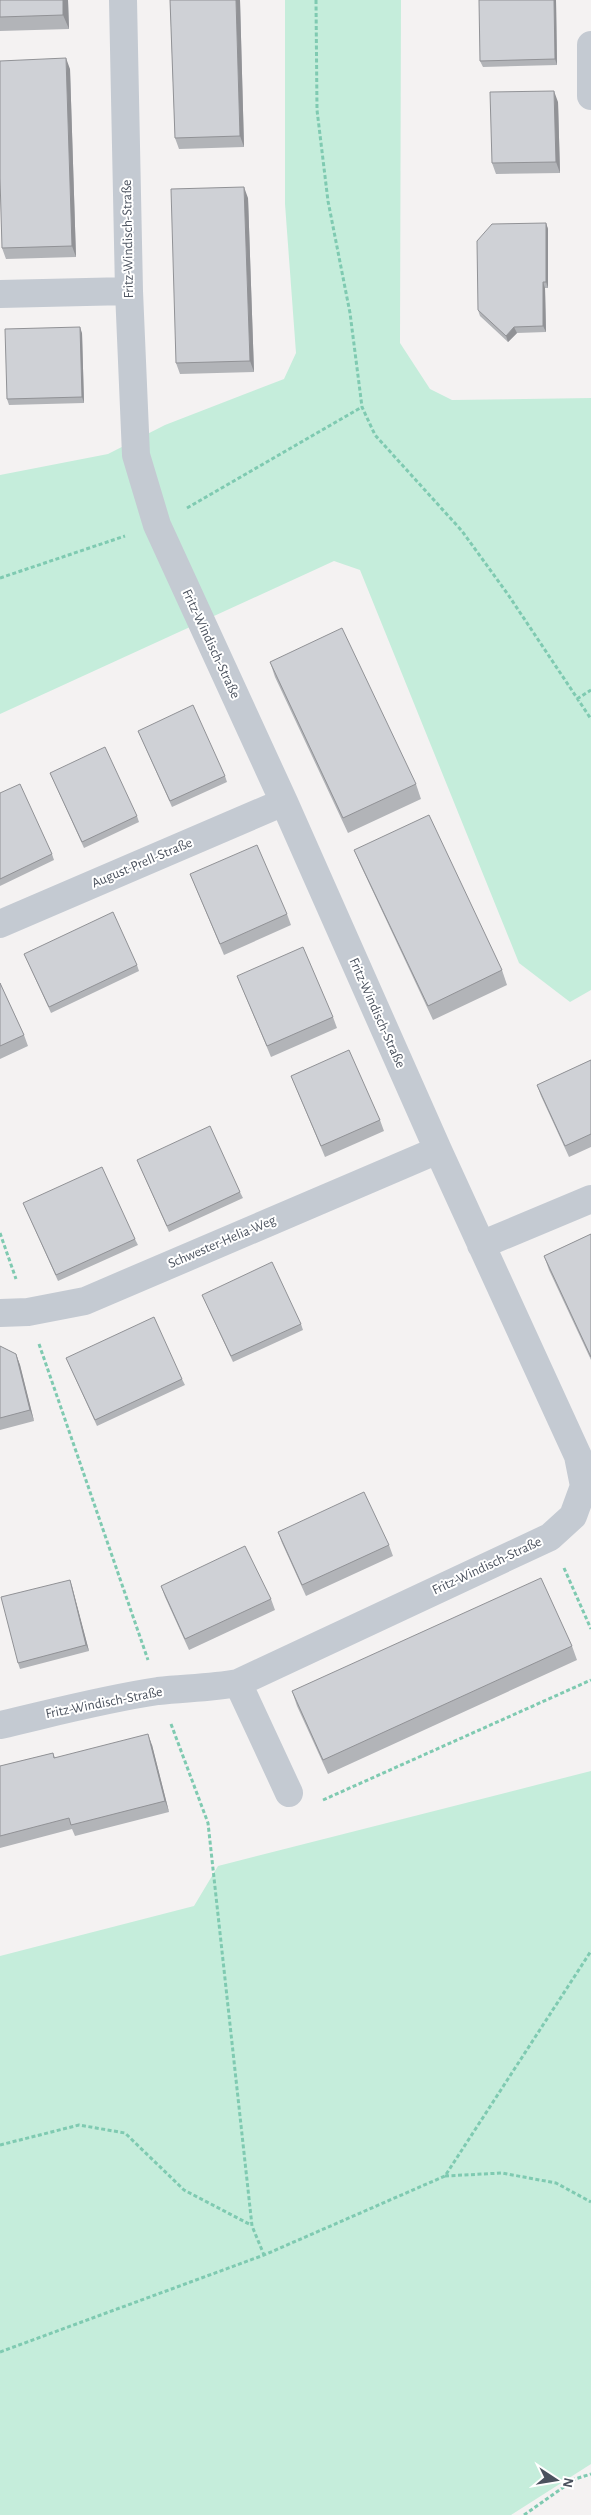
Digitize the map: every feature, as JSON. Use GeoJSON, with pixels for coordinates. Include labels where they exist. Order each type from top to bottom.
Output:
{"type":"FeatureCollection","features":[{"type":"Feature","properties":{"kind":"street","name":"Fritz-Windisch-Straße"},"geometry":{"type":"LineString","coordinates":[[0,1725],[82,1705],[159,1691],[211,1688],[238,1683],[550,1537],[573,1516],[584,1486],[578,1456],[438,1150],[284,802],[157,525],[136,455],[129,291],[123,0]]}},
{"type":"Feature","properties":{"kind":"street"},"geometry":{"type":"LineString","coordinates":[[591,45],[591,96]]}},
{"type":"Feature","properties":{"kind":"street"},"geometry":{"type":"LineString","coordinates":[[0,294],[129,291]]}},
{"type":"Feature","properties":{"kind":"street","name":"August-Prell-Straße"},"geometry":{"type":"LineString","coordinates":[[0,924],[284,802]]}},
{"type":"Feature","properties":{"kind":"street","name":"Schwester-Helia-Weg"},"geometry":{"type":"LineString","coordinates":[[0,1312],[28,1312],[85,1301],[438,1150]]}},
{"type":"Feature","properties":{"kind":"street"},"geometry":{"type":"LineString","coordinates":[[481,1244],[591,1199]]}},
{"type":"Feature","properties":{"kind":"street"},"geometry":{"type":"LineString","coordinates":[[238,1683],[289,1793]]}},
{"type":"Feature","properties":{"kind":"path"},"geometry":{"type":"LineString","coordinates":[[316,0],[317,110],[328,201],[350,313],[362,407],[375,435],[462,531],[509,596],[591,719]]}},
{"type":"Feature","properties":{"kind":"path"},"geometry":{"type":"LineString","coordinates":[[577,699],[591,690]]}},
{"type":"Feature","properties":{"kind":"path"},"geometry":{"type":"LineString","coordinates":[[0,1233],[159,1691],[208,1823],[252,2226],[264,2255]]}},
{"type":"Feature","properties":{"kind":"path"},"geometry":{"type":"LineString","coordinates":[[550,1537],[591,1629]]}},
{"type":"Feature","properties":{"kind":"path"},"geometry":{"type":"LineString","coordinates":[[289,1793],[300,1810],[591,1680]]}},
{"type":"Feature","properties":{"kind":"path"},"geometry":{"type":"LineString","coordinates":[[445,2176],[591,1952]]}},
{"type":"Feature","properties":{"kind":"path"},"geometry":{"type":"LineString","coordinates":[[0,2145],[79,2125],[125,2133],[184,2190],[252,2226]]}},
{"type":"Feature","properties":{"kind":"path"},"geometry":{"type":"LineString","coordinates":[[0,2352],[264,2255],[445,2176],[502,2173],[520,2176],[556,2183],[591,2202]]}},
{"type":"Feature","properties":{"kind":"path"},"geometry":{"type":"LineString","coordinates":[[524,2515],[575,2479],[591,2474]]}},
{"type":"Feature","properties":{"kind":"green space"},"geometry":{"type":"Polygon","coordinates":[[[285,0],[401,0],[400,343],[430,389],[452,400],[591,398],[591,990],[570,1002],[519,963],[360,570],[334,561],[0,714],[0,475],[108,454],[165,425],[284,379],[296,353],[285,204],[285,0]]]}},
{"type":"Feature","properties":{"kind":"green space"},"geometry":{"type":"Polygon","coordinates":[[[591,1771],[591,2464],[511,2515],[0,2515],[0,1956],[194,1906],[218,1866],[591,1771]]]}},
{"type":"Feature","properties":{"kind":"building"},"geometry":{"type":"Polygon","coordinates":[[[0,0],[63,0],[63,15],[0,17],[0,0]]]}},
{"type":"Feature","properties":{"kind":"building"},"geometry":{"type":"Polygon","coordinates":[[[170,0],[236,0],[240,136],[175,138],[170,0]]]}},
{"type":"Feature","properties":{"kind":"building"},"geometry":{"type":"Polygon","coordinates":[[[479,0],[554,0],[555,59],[480,61],[479,0]]]}},
{"type":"Feature","properties":{"kind":"building"},"geometry":{"type":"Polygon","coordinates":[[[66,58],[72,246],[2,248],[0,61],[66,58]]]}},
{"type":"Feature","properties":{"kind":"building"},"geometry":{"type":"Polygon","coordinates":[[[554,91],[556,162],[492,163],[490,92],[554,91]]]}},
{"type":"Feature","properties":{"kind":"building"},"geometry":{"type":"Polygon","coordinates":[[[244,187],[250,361],[176,363],[171,189],[244,187]]]}},
{"type":"Feature","properties":{"kind":"building"},"geometry":{"type":"Polygon","coordinates":[[[546,223],[546,282],[543,282],[543,326],[514,327],[506,336],[478,310],[477,241],[492,224],[546,223]]]}},
{"type":"Feature","properties":{"kind":"building"},"geometry":{"type":"Polygon","coordinates":[[[80,327],[82,397],[7,399],[5,329],[80,327]]]}},
{"type":"Feature","properties":{"kind":"building"},"geometry":{"type":"Polygon","coordinates":[[[342,628],[416,784],[343,818],[270,662],[342,628]]]}},
{"type":"Feature","properties":{"kind":"building"},"geometry":{"type":"Polygon","coordinates":[[[193,705],[225,776],[170,801],[138,731],[193,705]]]}},
{"type":"Feature","properties":{"kind":"building"},"geometry":{"type":"Polygon","coordinates":[[[105,747],[137,816],[82,842],[50,773],[105,747]]]}},
{"type":"Feature","properties":{"kind":"building"},"geometry":{"type":"Polygon","coordinates":[[[20,784],[52,854],[0,879],[0,793],[20,784]]]}},
{"type":"Feature","properties":{"kind":"building"},"geometry":{"type":"Polygon","coordinates":[[[429,815],[502,970],[428,1006],[354,850],[429,815]]]}},
{"type":"Feature","properties":{"kind":"building"},"geometry":{"type":"Polygon","coordinates":[[[257,845],[287,914],[220,944],[190,874],[257,845]]]}},
{"type":"Feature","properties":{"kind":"building"},"geometry":{"type":"Polygon","coordinates":[[[113,912],[137,965],[49,1007],[24,954],[113,912]]]}},
{"type":"Feature","properties":{"kind":"building"},"geometry":{"type":"Polygon","coordinates":[[[303,947],[333,1017],[267,1046],[237,976],[303,947]]]}},
{"type":"Feature","properties":{"kind":"building"},"geometry":{"type":"Polygon","coordinates":[[[0,983],[24,1035],[0,1046],[0,983]]]}},
{"type":"Feature","properties":{"kind":"building"},"geometry":{"type":"Polygon","coordinates":[[[349,1050],[380,1120],[321,1146],[291,1076],[349,1050]]]}},
{"type":"Feature","properties":{"kind":"building"},"geometry":{"type":"Polygon","coordinates":[[[591,1060],[591,1134],[565,1146],[537,1085],[591,1060]]]}},
{"type":"Feature","properties":{"kind":"building"},"geometry":{"type":"Polygon","coordinates":[[[210,1126],[240,1192],[167,1226],[137,1160],[210,1126]]]}},
{"type":"Feature","properties":{"kind":"building"},"geometry":{"type":"Polygon","coordinates":[[[102,1167],[135,1239],[56,1275],[23,1203],[102,1167]]]}},
{"type":"Feature","properties":{"kind":"building"},"geometry":{"type":"Polygon","coordinates":[[[591,1234],[591,1357],[544,1256],[591,1234]]]}},
{"type":"Feature","properties":{"kind":"building"},"geometry":{"type":"Polygon","coordinates":[[[272,1262],[301,1324],[231,1356],[202,1295],[272,1262]]]}},
{"type":"Feature","properties":{"kind":"building"},"geometry":{"type":"Polygon","coordinates":[[[154,1317],[182,1379],[95,1420],[66,1358],[154,1317]]]}},
{"type":"Feature","properties":{"kind":"building"},"geometry":{"type":"Polygon","coordinates":[[[0,1346],[16,1354],[30,1410],[0,1418],[0,1346]]]}},
{"type":"Feature","properties":{"kind":"building"},"geometry":{"type":"Polygon","coordinates":[[[364,1492],[389,1545],[302,1585],[278,1532],[364,1492]]]}},
{"type":"Feature","properties":{"kind":"building"},"geometry":{"type":"Polygon","coordinates":[[[245,1546],[271,1599],[185,1639],[161,1586],[245,1546]]]}},
{"type":"Feature","properties":{"kind":"building"},"geometry":{"type":"Polygon","coordinates":[[[541,1578],[572,1646],[323,1760],[292,1691],[541,1578]]]}},
{"type":"Feature","properties":{"kind":"building"},"geometry":{"type":"Polygon","coordinates":[[[70,1580],[86,1645],[18,1663],[1,1597],[70,1580]]]}},
{"type":"Feature","properties":{"kind":"building"},"geometry":{"type":"Polygon","coordinates":[[[148,1734],[165,1801],[71,1825],[69,1818],[0,1836],[0,1766],[53,1753],[54,1758],[148,1734]]]}}]}
